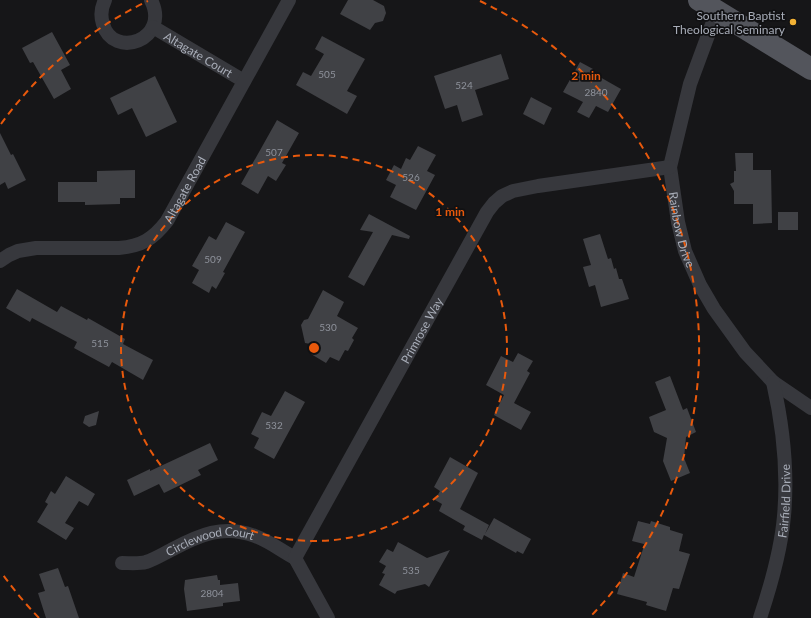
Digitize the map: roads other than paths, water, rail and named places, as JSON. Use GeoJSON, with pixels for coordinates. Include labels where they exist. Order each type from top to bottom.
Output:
{"type":"FeatureCollection","features":[{"type":"Feature","properties":{"kind":"main road"},"geometry":{"type":"LineString","coordinates":[[708,5],[811,69]]}},
{"type":"Feature","properties":{"kind":"street","name":"Altagate Court"},"geometry":{"type":"LineString","coordinates":[[105,0],[101,9],[101,18],[106,30],[115,40],[128,42],[141,40],[148,35],[153,27],[156,18],[155,9],[151,0]]}},
{"type":"Feature","properties":{"kind":"street","name":"Altagate Road"},"geometry":{"type":"LineString","coordinates":[[0,261],[18,250],[36,248],[126,247],[140,244],[159,231],[167,221],[289,0]]}},
{"type":"Feature","properties":{"kind":"street","name":"Rainbow Drive"},"geometry":{"type":"LineString","coordinates":[[708,5],[670,167],[678,222],[685,251],[700,285],[714,309],[745,352],[774,382],[811,408]]}},
{"type":"Feature","properties":{"kind":"street","name":"Altagate Court"},"geometry":{"type":"LineString","coordinates":[[153,27],[244,81]]}},
{"type":"Feature","properties":{"kind":"street","name":"Primrose Way"},"geometry":{"type":"LineString","coordinates":[[295,558],[487,212],[494,203],[502,196],[519,190],[670,167]]}},
{"type":"Feature","properties":{"kind":"street","name":"Fairfield Drive"},"geometry":{"type":"LineString","coordinates":[[760,618],[774,575],[784,518],[786,477],[780,412],[774,382]]}},
{"type":"Feature","properties":{"kind":"street","name":"Circlewood Court"},"geometry":{"type":"LineString","coordinates":[[122,563],[145,562],[206,533],[220,531],[238,532],[256,536],[295,558]]}},
{"type":"Feature","properties":{"kind":"street"},"geometry":{"type":"LineString","coordinates":[[295,558],[328,618]]}},
{"type":"Feature","properties":{"kind":"place","name":"Southern Baptist Theological Seminary"},"geometry":{"type":"Point","coordinates":[793,22]}}]}
